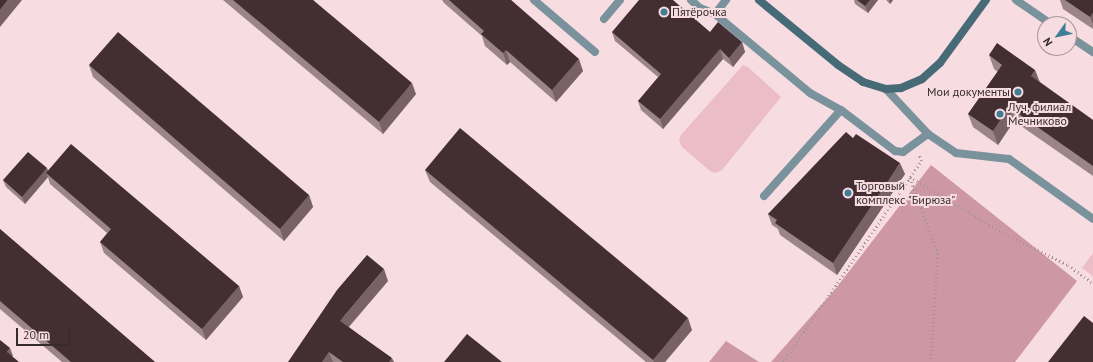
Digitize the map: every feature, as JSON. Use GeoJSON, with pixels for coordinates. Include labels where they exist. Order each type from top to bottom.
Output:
{"type":"FeatureCollection","features":[{"type":"Feature","properties":{"kind":"main road"},"geometry":{"type":"LineString","coordinates":[[759,0],[838,65],[863,82],[886,89],[901,88],[922,79],[940,63],[986,0]]}},
{"type":"Feature","properties":{"kind":"lane"},"geometry":{"type":"LineString","coordinates":[[534,0],[595,52]]}},
{"type":"Feature","properties":{"kind":"lane"},"geometry":{"type":"LineString","coordinates":[[604,19],[620,0]]}},
{"type":"Feature","properties":{"kind":"lane"},"geometry":{"type":"LineString","coordinates":[[691,0],[700,8],[715,14],[810,93],[841,110],[895,151],[903,152],[928,134]]}},
{"type":"Feature","properties":{"kind":"lane"},"geometry":{"type":"LineString","coordinates":[[715,14],[726,0]]}},
{"type":"Feature","properties":{"kind":"lane"},"geometry":{"type":"LineString","coordinates":[[1016,0],[1039,16]]}},
{"type":"Feature","properties":{"kind":"lane"},"geometry":{"type":"LineString","coordinates":[[1077,41],[1093,52]]}},
{"type":"Feature","properties":{"kind":"lane"},"geometry":{"type":"LineString","coordinates":[[886,89],[928,134],[956,153],[1009,159],[1093,219]]}},
{"type":"Feature","properties":{"kind":"lane"},"geometry":{"type":"LineString","coordinates":[[764,196],[841,110]]}},
{"type":"Feature","properties":{"kind":"path"},"geometry":{"type":"LineString","coordinates":[[784,362],[921,160],[913,144]]}},
{"type":"Feature","properties":{"kind":"path"},"geometry":{"type":"LineString","coordinates":[[910,177],[1002,232],[1068,265],[1093,283]]}},
{"type":"Feature","properties":{"kind":"path"},"geometry":{"type":"LineString","coordinates":[[910,177],[938,254],[931,362]]}},
{"type":"Feature","properties":{"kind":"shaded area"},"geometry":{"type":"Polygon","coordinates":[[[743,65],[749,68],[781,97],[722,170],[716,173],[710,171],[682,147],[679,141],[681,135],[743,65]]]}},
{"type":"Feature","properties":{"kind":"shaded area"},"geometry":{"type":"Polygon","coordinates":[[[931,165],[1077,281],[1015,362],[771,362],[837,287],[931,165]]]}},
{"type":"Feature","properties":{"kind":"shaded area"},"geometry":{"type":"Polygon","coordinates":[[[1093,253],[1093,276],[1082,268],[1093,253]]]}},
{"type":"Feature","properties":{"kind":"shaded area"},"geometry":{"type":"Polygon","coordinates":[[[726,341],[759,362],[709,362],[726,341]]]}},
{"type":"Feature","properties":{"kind":"building"},"geometry":{"type":"Polygon","coordinates":[[[0,0],[8,0],[0,10],[0,0]]]}},
{"type":"Feature","properties":{"kind":"building"},"geometry":{"type":"Polygon","coordinates":[[[233,0],[313,0],[412,83],[379,122],[233,0]]]}},
{"type":"Feature","properties":{"kind":"building"},"geometry":{"type":"Polygon","coordinates":[[[449,0],[511,0],[579,59],[552,90],[506,50],[503,53],[481,34],[484,31],[449,0]]]}},
{"type":"Feature","properties":{"kind":"building"},"geometry":{"type":"Polygon","coordinates":[[[639,0],[673,0],[710,32],[718,22],[742,42],[729,58],[720,49],[660,119],[638,101],[661,74],[612,32],[639,0]]]}},
{"type":"Feature","properties":{"kind":"building"},"geometry":{"type":"Polygon","coordinates":[[[857,0],[870,0],[865,6],[857,0]]]}},
{"type":"Feature","properties":{"kind":"building"},"geometry":{"type":"Polygon","coordinates":[[[1065,0],[1093,0],[1093,13],[1090,17],[1065,0]]]}},
{"type":"Feature","properties":{"kind":"building"},"geometry":{"type":"Polygon","coordinates":[[[118,32],[309,195],[280,229],[89,65],[118,32]]]}},
{"type":"Feature","properties":{"kind":"building"},"geometry":{"type":"Polygon","coordinates":[[[997,43],[1035,70],[1031,76],[1093,120],[1093,166],[1009,107],[993,131],[968,114],[1002,65],[989,55],[997,43]]]}},
{"type":"Feature","properties":{"kind":"building"},"geometry":{"type":"Polygon","coordinates":[[[460,128],[688,318],[653,360],[425,170],[460,128]]]}},
{"type":"Feature","properties":{"kind":"building","name":"Торговый комплекс \"Бирюза\""},"geometry":{"type":"Polygon","coordinates":[[[846,132],[853,138],[856,134],[900,163],[833,263],[775,223],[777,220],[768,214],[846,132]]]}},
{"type":"Feature","properties":{"kind":"building"},"geometry":{"type":"Polygon","coordinates":[[[71,144],[239,286],[202,329],[100,242],[111,229],[46,173],[71,144]]]}},
{"type":"Feature","properties":{"kind":"building"},"geometry":{"type":"Polygon","coordinates":[[[28,152],[47,168],[22,197],[3,180],[28,152]]]}},
{"type":"Feature","properties":{"kind":"building"},"geometry":{"type":"Polygon","coordinates":[[[0,229],[155,362],[71,362],[0,301],[0,229]]]}},
{"type":"Feature","properties":{"kind":"building"},"geometry":{"type":"Polygon","coordinates":[[[367,255],[384,269],[340,321],[392,358],[389,362],[343,362],[329,352],[322,362],[288,362],[337,290],[367,255]]]}},
{"type":"Feature","properties":{"kind":"building"},"geometry":{"type":"Polygon","coordinates":[[[1084,316],[1093,323],[1093,362],[1048,362],[1084,316]]]}},
{"type":"Feature","properties":{"kind":"building"},"geometry":{"type":"Polygon","coordinates":[[[467,334],[502,362],[444,362],[467,334]]]}},
{"type":"Feature","properties":{"kind":"building"},"geometry":{"type":"Polygon","coordinates":[[[0,340],[10,348],[7,352],[19,362],[0,362],[0,340]]]}},
{"type":"Feature","properties":{"kind":"place","name":"Пятёрочка"},"geometry":{"type":"Point","coordinates":[664,12]}},
{"type":"Feature","properties":{"kind":"place","name":"Мои документы"},"geometry":{"type":"Point","coordinates":[1018,92]}},
{"type":"Feature","properties":{"kind":"place","name":"Луч, филиал Мечниково"},"geometry":{"type":"Point","coordinates":[1000,114]}},
{"type":"Feature","properties":{"kind":"place","name":"Торговый комплекс \"Бирюза\""},"geometry":{"type":"Point","coordinates":[848,193]}}]}
